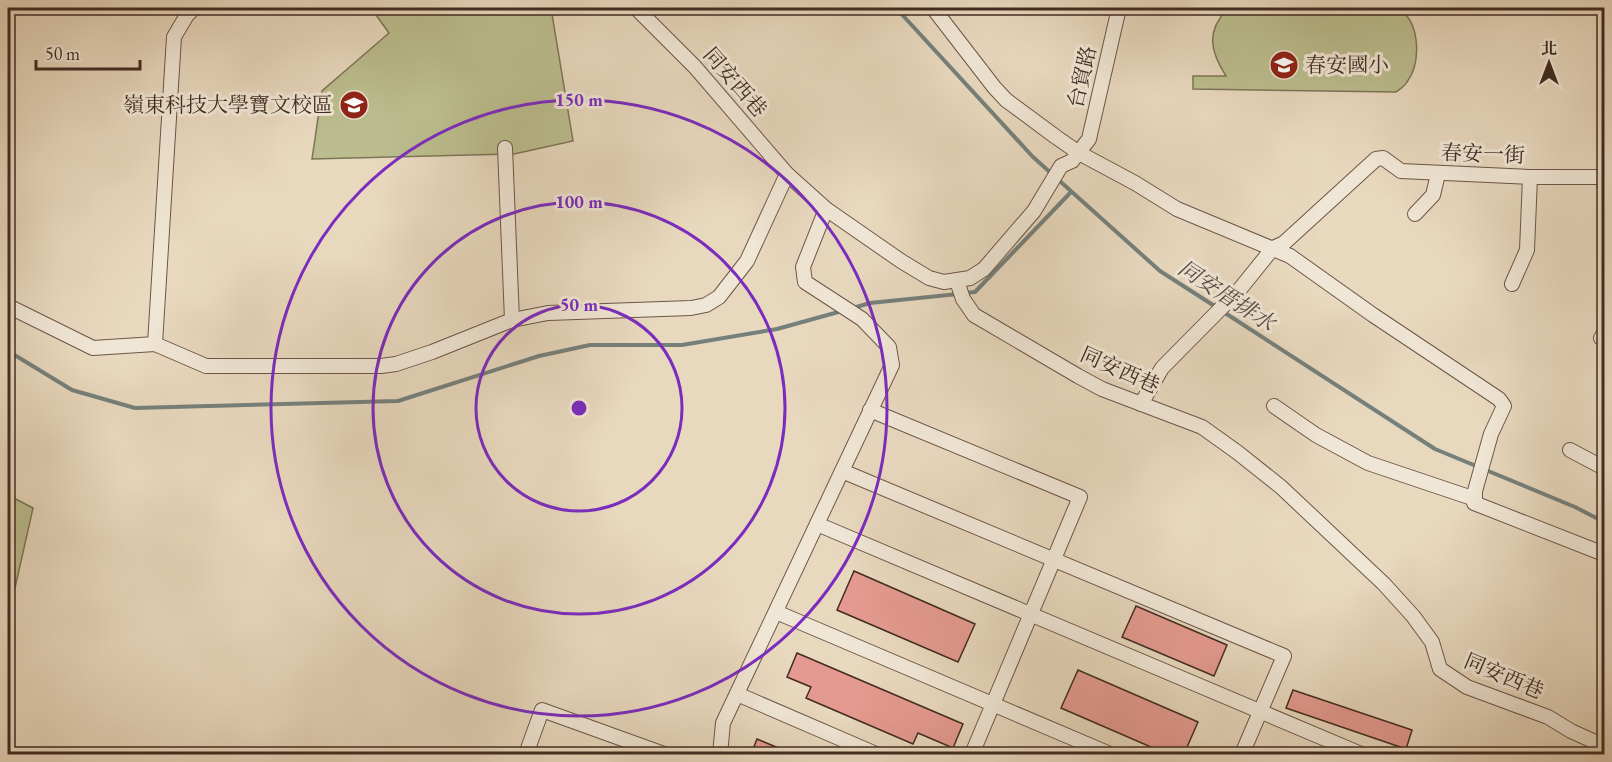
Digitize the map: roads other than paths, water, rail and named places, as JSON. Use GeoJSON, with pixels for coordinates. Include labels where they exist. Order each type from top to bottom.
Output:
{"type":"FeatureCollection","features":[{"type":"Feature","properties":{"kind":"street"},"geometry":{"type":"LineString","coordinates":[[155,344],[174,37],[194,8]]}},
{"type":"Feature","properties":{"kind":"street","name":"同安西巷"},"geometry":{"type":"LineString","coordinates":[[636,8],[695,67],[788,174],[826,209],[929,278],[944,282],[957,281],[963,299],[974,315],[1078,376],[1102,389],[1202,427],[1281,487],[1384,584],[1413,616],[1432,642],[1440,669],[1447,675],[1467,687],[1548,717],[1571,731],[1605,746]]}},
{"type":"Feature","properties":{"kind":"street"},"geometry":{"type":"LineString","coordinates":[[933,8],[993,87],[1006,100],[1079,153],[1177,209],[1279,245],[1290,256],[1373,315],[1499,399],[1504,406],[1491,434],[1474,495],[1474,503],[1605,554]]}},
{"type":"Feature","properties":{"kind":"street","name":"台貿路"},"geometry":{"type":"LineString","coordinates":[[1079,153],[1089,140],[1119,8]]}},
{"type":"Feature","properties":{"kind":"street"},"geometry":{"type":"LineString","coordinates":[[505,148],[512,320]]}},
{"type":"Feature","properties":{"kind":"street"},"geometry":{"type":"LineString","coordinates":[[957,281],[970,278],[984,269],[1034,211],[1061,166],[1072,161],[1079,153]]}},
{"type":"Feature","properties":{"kind":"street","name":"春安一街"},"geometry":{"type":"LineString","coordinates":[[1279,245],[1376,159],[1383,158],[1401,171],[1438,174],[1605,177]]}},
{"type":"Feature","properties":{"kind":"street"},"geometry":{"type":"LineString","coordinates":[[8,306],[93,348],[155,344],[206,366],[381,366],[421,356],[512,320],[548,313],[691,308],[706,305],[719,297],[747,261],[788,174]]}},
{"type":"Feature","properties":{"kind":"street"},"geometry":{"type":"LineString","coordinates":[[1415,214],[1433,195],[1438,174]]}},
{"type":"Feature","properties":{"kind":"street"},"geometry":{"type":"LineString","coordinates":[[1512,284],[1527,250],[1530,177]]}},
{"type":"Feature","properties":{"kind":"street"},"geometry":{"type":"LineString","coordinates":[[720,754],[723,723],[892,365],[890,347],[862,319],[805,282],[803,267],[826,209]]}},
{"type":"Feature","properties":{"kind":"street"},"geometry":{"type":"LineString","coordinates":[[1141,404],[1162,368],[1240,289],[1279,245]]}},
{"type":"Feature","properties":{"kind":"street"},"geometry":{"type":"LineString","coordinates":[[1274,406],[1316,435],[1368,463],[1474,495]]}},
{"type":"Feature","properties":{"kind":"street"},"geometry":{"type":"LineString","coordinates":[[870,410],[1080,497],[972,754]]}},
{"type":"Feature","properties":{"kind":"street"},"geometry":{"type":"LineString","coordinates":[[1570,450],[1605,468]]}},
{"type":"Feature","properties":{"kind":"street"},"geometry":{"type":"LineString","coordinates":[[842,471],[1284,656],[1242,754]]}},
{"type":"Feature","properties":{"kind":"street"},"geometry":{"type":"LineString","coordinates":[[817,525],[1361,754]]}},
{"type":"Feature","properties":{"kind":"street"},"geometry":{"type":"LineString","coordinates":[[776,612],[1110,754]]}},
{"type":"Feature","properties":{"kind":"street"},"geometry":{"type":"LineString","coordinates":[[737,694],[876,754]]}},
{"type":"Feature","properties":{"kind":"street"},"geometry":{"type":"LineString","coordinates":[[526,754],[542,710],[664,754]]}},
{"type":"Feature","properties":{"kind":"waterway","name":"同安厝排水"},"geometry":{"type":"LineString","coordinates":[[896,8],[1033,157],[1160,271],[1216,307]]}},
{"type":"Feature","properties":{"kind":"waterway"},"geometry":{"type":"LineString","coordinates":[[965,293],[975,292],[1071,192]]}},
{"type":"Feature","properties":{"kind":"waterway"},"geometry":{"type":"LineString","coordinates":[[853,308],[870,303],[958,294]]}},
{"type":"Feature","properties":{"kind":"waterway"},"geometry":{"type":"LineString","coordinates":[[8,351],[72,390],[135,408],[398,401],[539,356],[590,345],[682,345],[777,329],[842,311]]}},
{"type":"Feature","properties":{"kind":"waterway","name":"同安厝排水"},"geometry":{"type":"LineString","coordinates":[[1222,311],[1435,449],[1575,507],[1604,522]]}},
{"type":"Feature","properties":{"kind":"place","name":"春安國小"},"geometry":{"type":"Point","coordinates":[1284,65]}},
{"type":"Feature","properties":{"kind":"place","name":"嶺東科技大學寶文校區"},"geometry":{"type":"Point","coordinates":[354,105]}}]}
